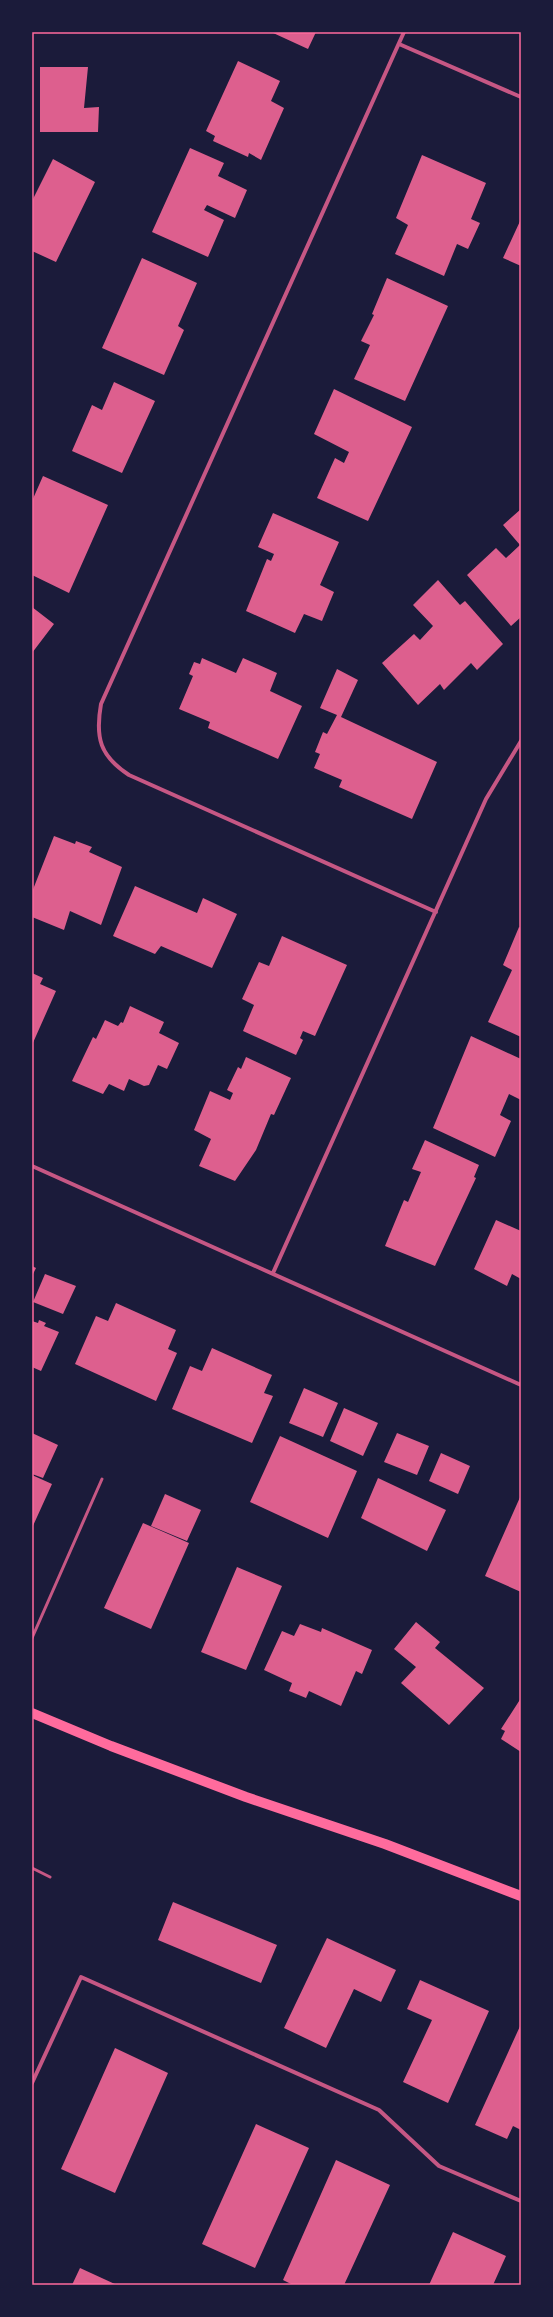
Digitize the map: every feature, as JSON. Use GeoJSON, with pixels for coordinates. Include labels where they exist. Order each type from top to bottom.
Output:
{"type":"FeatureCollection","features":[{"type":"Feature","properties":{"kind":"main road"},"geometry":{"type":"LineString","coordinates":[[32,1713],[111,1746],[246,1797],[385,1844],[521,1896]]}},
{"type":"Feature","properties":{"kind":"street"},"geometry":{"type":"LineString","coordinates":[[404,32],[101,704],[98,731],[104,751],[115,765],[162,791],[436,912]]}},
{"type":"Feature","properties":{"kind":"street"},"geometry":{"type":"LineString","coordinates":[[399,44],[521,97]]}},
{"type":"Feature","properties":{"kind":"street"},"geometry":{"type":"LineString","coordinates":[[272,1273],[486,799],[521,741]]}},
{"type":"Feature","properties":{"kind":"street"},"geometry":{"type":"LineString","coordinates":[[32,1166],[521,1385]]}},
{"type":"Feature","properties":{"kind":"street"},"geometry":{"type":"LineString","coordinates":[[32,2083],[81,1977],[380,2110],[440,2166],[521,2201]]}},
{"type":"Feature","properties":{"kind":"lane"},"geometry":{"type":"LineString","coordinates":[[32,1638],[102,1479]]}},
{"type":"Feature","properties":{"kind":"lane"},"geometry":{"type":"LineString","coordinates":[[32,1868],[50,1877]]}},
{"type":"Feature","properties":{"kind":"building"},"geometry":{"type":"Polygon","coordinates":[[[271,32],[316,32],[308,49],[271,32]]]}},
{"type":"Feature","properties":{"kind":"building"},"geometry":{"type":"Polygon","coordinates":[[[238,61],[280,81],[271,101],[284,108],[261,160],[249,153],[248,157],[213,141],[215,136],[206,131],[238,61]]]}},
{"type":"Feature","properties":{"kind":"building"},"geometry":{"type":"Polygon","coordinates":[[[40,67],[88,67],[84,108],[99,107],[98,132],[40,132],[40,67]]]}},
{"type":"Feature","properties":{"kind":"building"},"geometry":{"type":"Polygon","coordinates":[[[190,148],[224,163],[218,176],[247,190],[235,218],[207,205],[204,210],[224,220],[208,257],[152,232],[190,148]]]}},
{"type":"Feature","properties":{"kind":"building"},"geometry":{"type":"Polygon","coordinates":[[[422,155],[486,183],[471,219],[480,223],[468,249],[457,244],[444,276],[395,254],[408,225],[396,218],[422,155]]]}},
{"type":"Feature","properties":{"kind":"building"},"geometry":{"type":"Polygon","coordinates":[[[53,159],[95,182],[56,262],[32,251],[32,201],[53,159]]]}},
{"type":"Feature","properties":{"kind":"building"},"geometry":{"type":"Polygon","coordinates":[[[521,219],[521,266],[503,258],[521,219]]]}},
{"type":"Feature","properties":{"kind":"building"},"geometry":{"type":"Polygon","coordinates":[[[142,258],[197,283],[178,326],[184,330],[164,375],[102,348],[142,258]]]}},
{"type":"Feature","properties":{"kind":"building"},"geometry":{"type":"Polygon","coordinates":[[[387,278],[448,306],[405,401],[354,379],[370,345],[361,341],[374,315],[372,314],[387,278]]]}},
{"type":"Feature","properties":{"kind":"building"},"geometry":{"type":"Polygon","coordinates":[[[114,382],[155,401],[122,473],[72,451],[92,405],[102,410],[114,382]]]}},
{"type":"Feature","properties":{"kind":"building"},"geometry":{"type":"Polygon","coordinates":[[[334,389],[412,427],[368,521],[317,498],[335,458],[344,463],[349,452],[314,434],[334,389]]]}},
{"type":"Feature","properties":{"kind":"building"},"geometry":{"type":"Polygon","coordinates":[[[43,476],[108,505],[69,593],[32,575],[32,501],[43,476]]]}},
{"type":"Feature","properties":{"kind":"building"},"geometry":{"type":"Polygon","coordinates":[[[521,509],[521,617],[511,626],[467,575],[496,548],[506,558],[520,545],[503,525],[521,509]]]}},
{"type":"Feature","properties":{"kind":"building"},"geometry":{"type":"Polygon","coordinates":[[[273,513],[339,542],[320,585],[334,592],[322,621],[304,614],[295,633],[246,611],[267,559],[271,561],[274,554],[258,547],[273,513]]]}},
{"type":"Feature","properties":{"kind":"building"},"geometry":{"type":"Polygon","coordinates":[[[438,580],[460,605],[465,601],[503,644],[477,670],[471,663],[444,690],[440,684],[418,705],[382,663],[414,634],[420,640],[433,626],[413,605],[438,580]]]}},
{"type":"Feature","properties":{"kind":"building"},"geometry":{"type":"Polygon","coordinates":[[[32,607],[54,624],[32,653],[32,607]]]}},
{"type":"Feature","properties":{"kind":"building"},"geometry":{"type":"Polygon","coordinates":[[[202,658],[236,673],[243,658],[277,673],[270,691],[302,706],[278,759],[208,728],[210,722],[179,709],[193,676],[189,674],[194,662],[200,664],[202,658]]]}},
{"type":"Feature","properties":{"kind":"building"},"geometry":{"type":"Polygon","coordinates":[[[337,669],[358,680],[341,717],[437,762],[412,819],[339,787],[342,780],[314,768],[320,754],[315,752],[323,732],[327,734],[337,715],[320,708],[337,669]]]}},
{"type":"Feature","properties":{"kind":"building"},"geometry":{"type":"Polygon","coordinates":[[[54,836],[75,844],[76,841],[92,847],[89,852],[122,867],[101,925],[70,911],[64,930],[32,917],[32,892],[54,836]]]}},
{"type":"Feature","properties":{"kind":"building"},"geometry":{"type":"Polygon","coordinates":[[[135,886],[197,913],[203,898],[237,914],[212,968],[161,946],[155,954],[113,936],[135,886]]]}},
{"type":"Feature","properties":{"kind":"building"},"geometry":{"type":"Polygon","coordinates":[[[519,927],[521,928],[521,1037],[488,1022],[512,970],[503,965],[519,927]]]}},
{"type":"Feature","properties":{"kind":"building"},"geometry":{"type":"Polygon","coordinates":[[[282,936],[347,965],[315,1036],[303,1031],[300,1038],[303,1040],[296,1055],[243,1031],[254,1005],[242,999],[259,962],[269,966],[282,936]]]}},
{"type":"Feature","properties":{"kind":"building"},"geometry":{"type":"Polygon","coordinates":[[[32,973],[43,978],[40,984],[56,991],[32,1045],[32,973]]]}},
{"type":"Feature","properties":{"kind":"building"},"geometry":{"type":"Polygon","coordinates":[[[130,1006],[164,1022],[159,1033],[179,1043],[167,1069],[158,1065],[149,1085],[144,1086],[129,1079],[124,1091],[109,1084],[103,1094],[72,1081],[93,1037],[96,1039],[105,1020],[118,1026],[121,1022],[123,1023],[130,1006]]]}},
{"type":"Feature","properties":{"kind":"building"},"geometry":{"type":"Polygon","coordinates":[[[471,1036],[521,1059],[521,1100],[509,1094],[500,1115],[511,1121],[495,1157],[433,1128],[471,1036]]]}},
{"type":"Feature","properties":{"kind":"building"},"geometry":{"type":"Polygon","coordinates":[[[246,1057],[291,1078],[274,1115],[271,1114],[256,1150],[235,1181],[199,1166],[211,1139],[194,1130],[210,1091],[230,1100],[233,1093],[227,1090],[238,1067],[241,1069],[246,1057]]]}},
{"type":"Feature","properties":{"kind":"building"},"geometry":{"type":"Polygon","coordinates":[[[425,1140],[479,1165],[474,1177],[476,1178],[435,1266],[385,1246],[404,1200],[408,1202],[421,1172],[412,1169],[425,1140]]]}},
{"type":"Feature","properties":{"kind":"building"},"geometry":{"type":"Polygon","coordinates":[[[496,1220],[521,1231],[521,1279],[512,1274],[507,1286],[474,1269],[496,1220]]]}},
{"type":"Feature","properties":{"kind":"building"},"geometry":{"type":"Polygon","coordinates":[[[32,1266],[36,1268],[32,1276],[32,1266]]]}},
{"type":"Feature","properties":{"kind":"building"},"geometry":{"type":"Polygon","coordinates":[[[45,1274],[76,1286],[63,1314],[33,1302],[45,1274]]]}},
{"type":"Feature","properties":{"kind":"building"},"geometry":{"type":"Polygon","coordinates":[[[116,1303],[176,1330],[168,1349],[177,1353],[156,1401],[75,1364],[96,1316],[108,1321],[116,1303]]]}},
{"type":"Feature","properties":{"kind":"building"},"geometry":{"type":"Polygon","coordinates":[[[39,1320],[46,1323],[44,1326],[59,1332],[41,1371],[32,1367],[32,1321],[38,1323],[39,1320]]]}},
{"type":"Feature","properties":{"kind":"building"},"geometry":{"type":"Polygon","coordinates":[[[212,1348],[272,1375],[264,1393],[273,1396],[252,1443],[172,1409],[190,1366],[202,1371],[212,1348]]]}},
{"type":"Feature","properties":{"kind":"building"},"geometry":{"type":"Polygon","coordinates":[[[304,1388],[338,1403],[323,1437],[289,1423],[304,1388]]]}},
{"type":"Feature","properties":{"kind":"building"},"geometry":{"type":"Polygon","coordinates":[[[344,1408],[378,1423],[363,1456],[330,1441],[344,1408]]]}},
{"type":"Feature","properties":{"kind":"building"},"geometry":{"type":"Polygon","coordinates":[[[32,1433],[58,1445],[43,1478],[32,1474],[32,1433]]]}},
{"type":"Feature","properties":{"kind":"building"},"geometry":{"type":"Polygon","coordinates":[[[397,1433],[429,1446],[417,1475],[384,1462],[397,1433]]]}},
{"type":"Feature","properties":{"kind":"building"},"geometry":{"type":"Polygon","coordinates":[[[280,1436],[357,1471],[328,1538],[250,1502],[280,1436]]]}},
{"type":"Feature","properties":{"kind":"building"},"geometry":{"type":"Polygon","coordinates":[[[441,1453],[470,1466],[458,1494],[429,1481],[441,1453]]]}},
{"type":"Feature","properties":{"kind":"building"},"geometry":{"type":"Polygon","coordinates":[[[32,1475],[52,1484],[32,1528],[32,1475]]]}},
{"type":"Feature","properties":{"kind":"building"},"geometry":{"type":"Polygon","coordinates":[[[378,1478],[446,1510],[427,1551],[361,1518],[378,1478]]]}},
{"type":"Feature","properties":{"kind":"building"},"geometry":{"type":"Polygon","coordinates":[[[165,1494],[201,1510],[187,1541],[151,1526],[165,1494]]]}},
{"type":"Feature","properties":{"kind":"building"},"geometry":{"type":"Polygon","coordinates":[[[521,1495],[521,1592],[485,1576],[521,1495]]]}},
{"type":"Feature","properties":{"kind":"building"},"geometry":{"type":"Polygon","coordinates":[[[143,1523],[189,1543],[151,1629],[104,1608],[143,1523]]]}},
{"type":"Feature","properties":{"kind":"building"},"geometry":{"type":"Polygon","coordinates":[[[237,1567],[282,1586],[246,1670],[201,1652],[237,1567]]]}},
{"type":"Feature","properties":{"kind":"building"},"geometry":{"type":"Polygon","coordinates":[[[416,1622],[440,1642],[435,1648],[484,1688],[449,1725],[401,1683],[416,1667],[394,1649],[416,1622]]]}},
{"type":"Feature","properties":{"kind":"building"},"geometry":{"type":"Polygon","coordinates":[[[300,1624],[321,1632],[322,1628],[372,1650],[362,1674],[356,1671],[341,1706],[309,1691],[306,1698],[289,1691],[292,1683],[264,1670],[282,1631],[294,1636],[300,1624]]]}},
{"type":"Feature","properties":{"kind":"building"},"geometry":{"type":"Polygon","coordinates":[[[521,1698],[521,1752],[501,1739],[505,1731],[501,1729],[521,1698]]]}},
{"type":"Feature","properties":{"kind":"building"},"geometry":{"type":"Polygon","coordinates":[[[173,1902],[277,1945],[261,1983],[158,1940],[173,1902]]]}},
{"type":"Feature","properties":{"kind":"building"},"geometry":{"type":"Polygon","coordinates":[[[327,1938],[396,1970],[381,2002],[354,1989],[326,2048],[284,2028],[327,1938]]]}},
{"type":"Feature","properties":{"kind":"building"},"geometry":{"type":"Polygon","coordinates":[[[420,1980],[489,2011],[448,2103],[403,2082],[432,2020],[407,2009],[420,1980]]]}},
{"type":"Feature","properties":{"kind":"building"},"geometry":{"type":"Polygon","coordinates":[[[521,2024],[521,2130],[513,2126],[507,2139],[475,2125],[521,2024]]]}},
{"type":"Feature","properties":{"kind":"building"},"geometry":{"type":"Polygon","coordinates":[[[115,2048],[168,2073],[115,2193],[61,2169],[115,2048]]]}},
{"type":"Feature","properties":{"kind":"building"},"geometry":{"type":"Polygon","coordinates":[[[256,2124],[309,2148],[255,2268],[202,2244],[256,2124]]]}},
{"type":"Feature","properties":{"kind":"building"},"geometry":{"type":"Polygon","coordinates":[[[336,2160],[390,2185],[344,2285],[293,2285],[283,2280],[336,2160]]]}},
{"type":"Feature","properties":{"kind":"building"},"geometry":{"type":"Polygon","coordinates":[[[453,2232],[506,2256],[493,2285],[429,2285],[453,2232]]]}},
{"type":"Feature","properties":{"kind":"building"},"geometry":{"type":"Polygon","coordinates":[[[80,2268],[117,2285],[72,2285],[80,2268]]]}}]}
